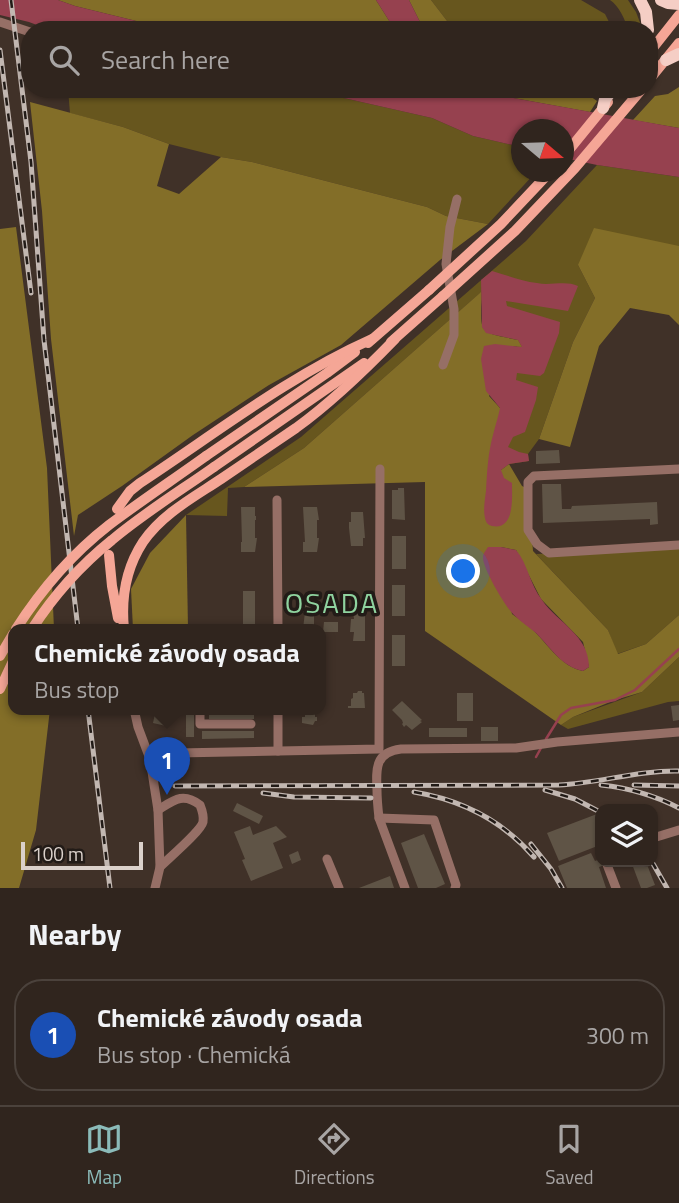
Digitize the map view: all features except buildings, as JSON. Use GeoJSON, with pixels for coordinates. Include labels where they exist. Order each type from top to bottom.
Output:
{"type":"FeatureCollection","features":[{"type":"Feature","properties":{"kind":"highway"},"geometry":{"type":"LineString","coordinates":[[640,0],[647,21]]}},
{"type":"Feature","properties":{"kind":"highway"},"geometry":{"type":"LineString","coordinates":[[661,0],[679,4]]}},
{"type":"Feature","properties":{"kind":"highway"},"geometry":{"type":"LineString","coordinates":[[666,60],[679,54]]}},
{"type":"Feature","properties":{"kind":"highway"},"geometry":{"type":"LineString","coordinates":[[603,108],[606,98]]}},
{"type":"Feature","properties":{"kind":"main road"},"geometry":{"type":"LineString","coordinates":[[658,42],[679,15]]}},
{"type":"Feature","properties":{"kind":"main road"},"geometry":{"type":"LineString","coordinates":[[658,69],[679,43]]}},
{"type":"Feature","properties":{"kind":"main road"},"geometry":{"type":"LineString","coordinates":[[574,144],[611,98]]}},
{"type":"Feature","properties":{"kind":"main road"},"geometry":{"type":"LineString","coordinates":[[122,624],[124,591],[128,575],[135,556],[158,524],[181,505],[320,410],[524,222],[575,168],[634,98]]}},
{"type":"Feature","properties":{"kind":"main road"},"geometry":{"type":"LineString","coordinates":[[19,624],[60,570],[108,526],[372,339],[501,224],[541,182]]}},
{"type":"Feature","properties":{"kind":"main road"},"geometry":{"type":"LineString","coordinates":[[117,509],[130,491],[140,483],[218,429],[300,377],[372,339]]}},
{"type":"Feature","properties":{"kind":"main road"},"geometry":{"type":"LineString","coordinates":[[35,624],[67,583],[114,538],[395,340]]}},
{"type":"Feature","properties":{"kind":"main road"},"geometry":{"type":"LineString","coordinates":[[109,555],[112,586],[121,624]]}},
{"type":"Feature","properties":{"kind":"main road"},"geometry":{"type":"LineString","coordinates":[[0,688],[8,671]]}},
{"type":"Feature","properties":{"kind":"street"},"geometry":{"type":"LineString","coordinates":[[0,22],[21,29]]}},
{"type":"Feature","properties":{"kind":"street"},"geometry":{"type":"LineString","coordinates":[[443,365],[454,335],[454,309],[446,264],[450,227],[457,199]]}},
{"type":"Feature","properties":{"kind":"street"},"geometry":{"type":"LineString","coordinates":[[150,759],[177,753],[379,749],[380,469]]}},
{"type":"Feature","properties":{"kind":"street"},"geometry":{"type":"LineString","coordinates":[[679,469],[534,476],[528,482],[528,530],[537,544],[549,553],[679,545]]}},
{"type":"Feature","properties":{"kind":"street"},"geometry":{"type":"LineString","coordinates":[[277,500],[278,624]]}},
{"type":"Feature","properties":{"kind":"street"},"geometry":{"type":"LineString","coordinates":[[135,715],[150,759],[159,810],[160,867],[155,888]]}},
{"type":"Feature","properties":{"kind":"street"},"geometry":{"type":"LineString","coordinates":[[200,715],[200,724],[251,724]]}},
{"type":"Feature","properties":{"kind":"street"},"geometry":{"type":"LineString","coordinates":[[278,715],[278,751]]}},
{"type":"Feature","properties":{"kind":"street"},"geometry":{"type":"LineString","coordinates":[[405,888],[379,818],[376,768],[387,753],[394,750],[516,748],[679,732]]}},
{"type":"Feature","properties":{"kind":"street"},"geometry":{"type":"LineString","coordinates":[[159,810],[178,798],[190,799],[200,805],[203,818],[198,830],[160,867]]}},
{"type":"Feature","properties":{"kind":"street"},"geometry":{"type":"LineString","coordinates":[[379,818],[434,820],[455,888]]}},
{"type":"Feature","properties":{"kind":"street"},"geometry":{"type":"LineString","coordinates":[[658,836],[679,830]]}},
{"type":"Feature","properties":{"kind":"street"},"geometry":{"type":"LineString","coordinates":[[327,859],[340,888]]}},
{"type":"Feature","properties":{"kind":"street"},"geometry":{"type":"LineString","coordinates":[[608,867],[616,888]]}},
{"type":"Feature","properties":{"kind":"shaded area"},"geometry":{"type":"Polygon","coordinates":[[[0,0],[58,0],[136,21],[25,21],[0,15],[0,0]]]}},
{"type":"Feature","properties":{"kind":"shaded area"},"geometry":{"type":"Polygon","coordinates":[[[58,0],[376,0],[389,21],[136,21],[58,0]]]}},
{"type":"Feature","properties":{"kind":"shaded area"},"geometry":{"type":"Polygon","coordinates":[[[376,0],[409,0],[420,21],[389,21],[376,0]]]}},
{"type":"Feature","properties":{"kind":"shaded area"},"geometry":{"type":"Polygon","coordinates":[[[409,0],[431,0],[447,21],[420,21],[409,0]]]}},
{"type":"Feature","properties":{"kind":"shaded area"},"geometry":{"type":"Polygon","coordinates":[[[431,0],[581,0],[605,14],[608,21],[447,21],[431,0]]]}},
{"type":"Feature","properties":{"kind":"shaded area"},"geometry":{"type":"Polygon","coordinates":[[[610,0],[628,0],[639,21],[625,21],[610,0]]]}},
{"type":"Feature","properties":{"kind":"shaded area"},"geometry":{"type":"Polygon","coordinates":[[[679,87],[679,128],[633,120],[653,98],[668,94],[679,87]]]}},
{"type":"Feature","properties":{"kind":"shaded area"},"geometry":{"type":"Polygon","coordinates":[[[69,98],[344,98],[432,118],[473,136],[511,145],[511,182],[527,182],[488,224],[446,216],[427,207],[252,162],[169,144],[123,127],[70,113],[69,98]]]}},
{"type":"Feature","properties":{"kind":"shaded area"},"geometry":{"type":"Polygon","coordinates":[[[344,98],[514,98],[679,128],[679,177],[574,160],[574,119],[511,119],[511,145],[473,136],[432,118],[344,98]]]}},
{"type":"Feature","properties":{"kind":"shaded area"},"geometry":{"type":"Polygon","coordinates":[[[513,98],[593,98],[597,101],[590,112],[513,98]]]}},
{"type":"Feature","properties":{"kind":"shaded area"},"geometry":{"type":"Polygon","coordinates":[[[30,102],[123,127],[169,144],[157,186],[179,194],[221,157],[252,162],[427,207],[446,216],[488,224],[440,260],[341,345],[269,385],[78,515],[74,536],[51,339],[42,211],[30,102]]]}},
{"type":"Feature","properties":{"kind":"shaded area"},"geometry":{"type":"Polygon","coordinates":[[[597,165],[679,177],[679,246],[578,265],[595,298],[573,342],[539,439],[528,454],[529,461],[509,464],[501,470],[518,340],[486,333],[480,293],[304,448],[244,487],[228,488],[227,516],[186,515],[301,437],[526,241],[597,165]]]}},
{"type":"Feature","properties":{"kind":"shaded area"},"geometry":{"type":"Polygon","coordinates":[[[16,227],[47,468],[54,624],[8,624],[8,715],[49,715],[36,830],[19,888],[0,888],[0,229],[16,227]]]}},
{"type":"Feature","properties":{"kind":"shaded area"},"geometry":{"type":"Polygon","coordinates":[[[594,228],[679,246],[679,325],[669,315],[630,308],[599,346],[570,447],[539,439],[573,342],[595,298],[578,265],[594,228]]]}},
{"type":"Feature","properties":{"kind":"shaded area"},"geometry":{"type":"Polygon","coordinates":[[[492,271],[542,284],[568,283],[578,286],[568,311],[506,301],[507,306],[560,322],[559,333],[544,373],[540,376],[517,373],[516,380],[538,387],[525,432],[513,437],[508,447],[528,454],[529,461],[509,464],[501,470],[504,478],[512,483],[512,496],[511,512],[505,523],[499,526],[488,524],[484,515],[491,442],[500,408],[486,391],[481,359],[484,346],[495,344],[522,347],[518,340],[486,333],[482,327],[481,280],[492,271]]]}},
{"type":"Feature","properties":{"kind":"shaded area"},"geometry":{"type":"Polygon","coordinates":[[[481,292],[484,329],[494,335],[518,340],[522,347],[509,346],[489,396],[500,408],[501,470],[509,464],[522,486],[528,489],[533,551],[608,630],[618,654],[646,644],[679,615],[679,657],[642,692],[573,717],[561,725],[425,631],[425,482],[244,487],[304,448],[481,292]],[[501,547],[512,614],[532,629],[562,661],[583,671],[589,667],[583,642],[541,599],[516,550],[501,547]]]}},
{"type":"Feature","properties":{"kind":"shaded area"},"geometry":{"type":"Polygon","coordinates":[[[186,515],[188,624],[133,624],[131,589],[150,553],[186,515]]]}},
{"type":"Feature","properties":{"kind":"shaded area"},"geometry":{"type":"Polygon","coordinates":[[[488,547],[516,550],[542,600],[584,646],[589,667],[583,671],[569,665],[510,611],[486,569],[483,556],[488,547]]]}},
{"type":"Feature","properties":{"kind":"shaded area"},"geometry":{"type":"Polygon","coordinates":[[[679,549],[679,615],[646,644],[617,654],[608,630],[536,554],[679,549]]]}},
{"type":"Feature","properties":{"kind":"shaded area"},"geometry":{"type":"Polygon","coordinates":[[[679,657],[679,701],[568,729],[561,725],[573,717],[642,692],[679,657]]]}},
{"type":"Feature","properties":{"kind":"waterway"},"geometry":{"type":"LineString","coordinates":[[546,739],[561,715],[571,708],[615,700],[635,690],[679,649]]}},
{"type":"Feature","properties":{"kind":"waterway"},"geometry":{"type":"LineString","coordinates":[[536,757],[541,748]]}},
{"type":"Feature","properties":{"kind":"railway"},"geometry":{"type":"LineString","coordinates":[[11,0],[21,81]]}},
{"type":"Feature","properties":{"kind":"railway"},"geometry":{"type":"LineString","coordinates":[[0,50],[31,293]]}},
{"type":"Feature","properties":{"kind":"railway"},"geometry":{"type":"LineString","coordinates":[[23,98],[31,162],[44,340],[77,624]]}},
{"type":"Feature","properties":{"kind":"railway"},"geometry":{"type":"LineString","coordinates":[[89,715],[110,888]]}},
{"type":"Feature","properties":{"kind":"railway"},"geometry":{"type":"LineString","coordinates":[[175,786],[559,785],[649,772],[679,771]]}},
{"type":"Feature","properties":{"kind":"railway"},"geometry":{"type":"LineString","coordinates":[[601,785],[641,793],[679,808]]}},
{"type":"Feature","properties":{"kind":"railway"},"geometry":{"type":"LineString","coordinates":[[634,785],[679,786]]}},
{"type":"Feature","properties":{"kind":"railway"},"geometry":{"type":"LineString","coordinates":[[545,790],[575,799],[595,809]]}},
{"type":"Feature","properties":{"kind":"railway"},"geometry":{"type":"LineString","coordinates":[[414,792],[449,800],[495,822],[534,857]]}},
{"type":"Feature","properties":{"kind":"railway"},"geometry":{"type":"LineString","coordinates":[[263,793],[294,797],[371,798]]}},
{"type":"Feature","properties":{"kind":"railway"},"geometry":{"type":"LineString","coordinates":[[531,844],[562,888]]}},
{"type":"Feature","properties":{"kind":"railway"},"geometry":{"type":"LineString","coordinates":[[655,867],[667,888]]}},
{"type":"Feature","properties":{"kind":"place","name":"Chemické závody osada"},"geometry":{"type":"Point","coordinates":[167,795]}},
{"type":"Feature","properties":{"kind":"district","name":"OSADA"},"geometry":{"type":"Point","coordinates":[332,602]}}]}
